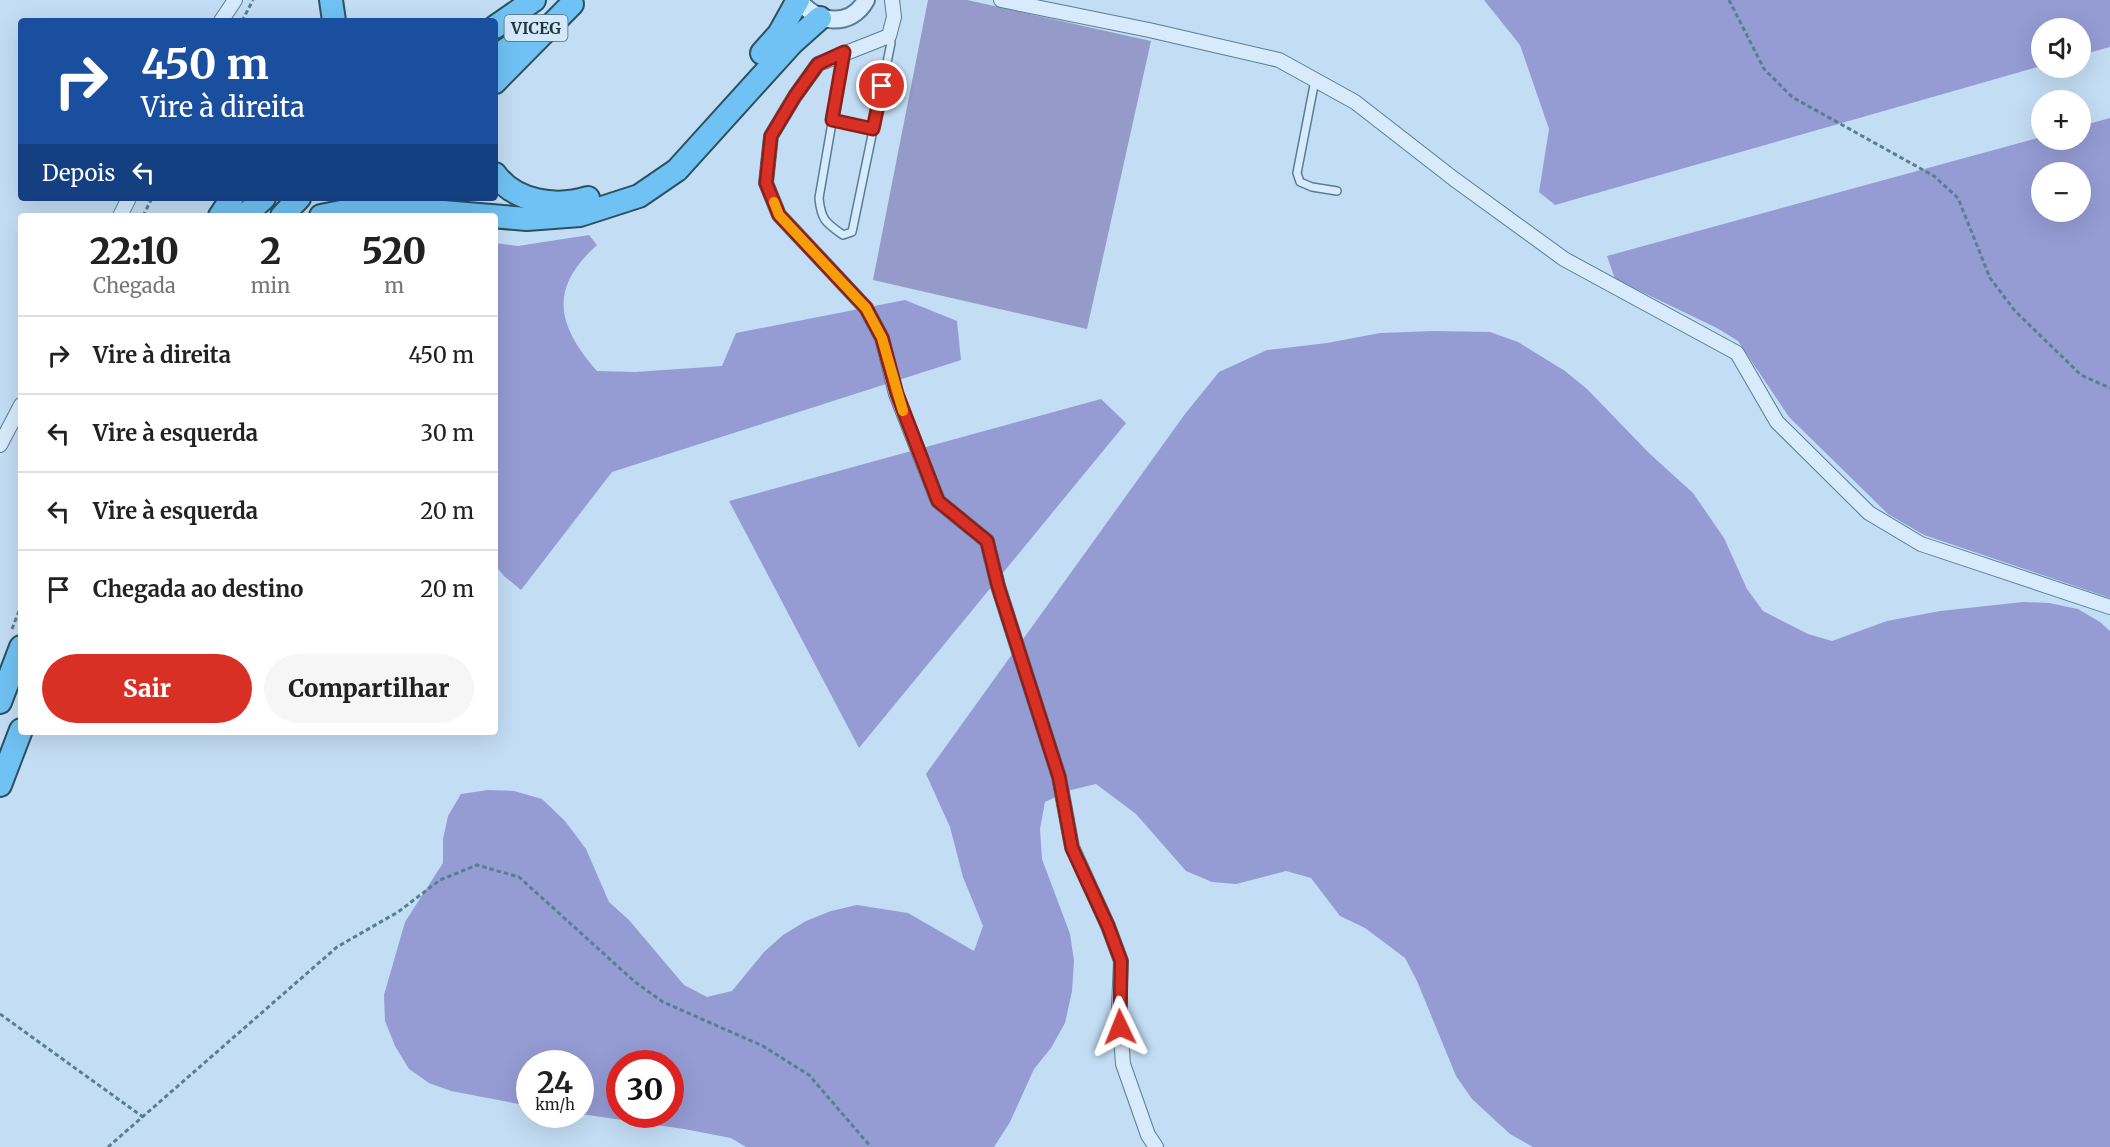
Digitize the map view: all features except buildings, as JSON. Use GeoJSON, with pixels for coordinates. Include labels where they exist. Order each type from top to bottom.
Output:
{"type":"FeatureCollection","features":[{"type":"Feature","properties":{"kind":"highway"},"geometry":{"type":"LineString","coordinates":[[331,0],[334,18]]}},
{"type":"Feature","properties":{"kind":"highway","name":"VICEG"},"geometry":{"type":"LineString","coordinates":[[498,25],[534,0]]}},
{"type":"Feature","properties":{"kind":"highway"},"geometry":{"type":"LineString","coordinates":[[498,178],[504,186],[532,201],[579,201],[631,184],[677,148],[779,34],[799,0]]}},
{"type":"Feature","properties":{"kind":"highway"},"geometry":{"type":"LineString","coordinates":[[498,79],[575,2]]}},
{"type":"Feature","properties":{"kind":"highway","name":"VICEG"},"geometry":{"type":"LineString","coordinates":[[498,55],[575,2]]}},
{"type":"Feature","properties":{"kind":"highway"},"geometry":{"type":"LineString","coordinates":[[498,217],[527,219],[580,215],[639,196],[676,170],[792,43],[820,18]]}},
{"type":"Feature","properties":{"kind":"highway"},"geometry":{"type":"LineString","coordinates":[[247,213],[261,201]]}},
{"type":"Feature","properties":{"kind":"highway"},"geometry":{"type":"LineString","coordinates":[[285,213],[296,201]]}},
{"type":"Feature","properties":{"kind":"highway"},"geometry":{"type":"LineString","coordinates":[[336,213],[371,206],[455,213]]}},
{"type":"Feature","properties":{"kind":"highway"},"geometry":{"type":"LineString","coordinates":[[0,702],[18,655]]}},
{"type":"Feature","properties":{"kind":"highway"},"geometry":{"type":"LineString","coordinates":[[0,784],[19,735]]}},
{"type":"Feature","properties":{"kind":"street"},"geometry":{"type":"LineString","coordinates":[[799,0],[811,14],[831,20],[843,19],[854,14],[866,0]]}},
{"type":"Feature","properties":{"kind":"street"},"geometry":{"type":"LineString","coordinates":[[892,0],[894,17],[889,36],[818,64],[795,96],[771,136],[766,183],[779,215],[866,308],[877,328],[882,338],[897,394],[938,501],[987,541],[998,586],[1059,777],[1072,848],[1108,926],[1121,961],[1119,1008],[1123,1064],[1148,1135],[1156,1147]]}},
{"type":"Feature","properties":{"kind":"street"},"geometry":{"type":"LineString","coordinates":[[1001,0],[1149,30],[1279,60],[1355,102],[1454,179],[1564,259],[1737,352],[1777,422],[1869,513],[1921,544],[2110,607]]}},
{"type":"Feature","properties":{"kind":"street"},"geometry":{"type":"LineString","coordinates":[[0,445],[18,411]]}},
{"type":"Feature","properties":{"kind":"lane"},"geometry":{"type":"LineString","coordinates":[[844,52],[819,198],[820,213],[826,223],[843,235],[852,232],[891,43],[889,36]]}},
{"type":"Feature","properties":{"kind":"lane"},"geometry":{"type":"LineString","coordinates":[[1315,80],[1297,173],[1300,182],[1337,192]]}},
{"type":"Feature","properties":{"kind":"lane"},"geometry":{"type":"LineString","coordinates":[[832,120],[873,129]]}},
{"type":"Feature","properties":{"kind":"path"},"geometry":{"type":"LineString","coordinates":[[1729,0],[1764,69],[1792,97],[1934,176],[1958,198],[1990,278],[2015,311],[2081,375],[2110,388]]}},
{"type":"Feature","properties":{"kind":"path"},"geometry":{"type":"LineString","coordinates":[[108,1147],[337,946],[398,912],[440,880],[477,865],[519,877],[634,982],[663,1002],[763,1046],[809,1075],[871,1147]]}},
{"type":"Feature","properties":{"kind":"path"},"geometry":{"type":"LineString","coordinates":[[0,1014],[143,1117]]}},
{"type":"Feature","properties":{"kind":"shaded area"},"geometry":{"type":"Polygon","coordinates":[[[928,0],[967,0],[1151,41],[1087,329],[873,280],[928,0]]]}},
{"type":"Feature","properties":{"kind":"shaded area"},"geometry":{"type":"Polygon","coordinates":[[[1484,0],[2110,0],[2110,47],[2091,52],[2091,18],[2031,18],[2031,69],[1555,205],[1539,192],[1549,129],[1520,45],[1484,0]]]}},
{"type":"Feature","properties":{"kind":"shaded area"},"geometry":{"type":"Polygon","coordinates":[[[2110,118],[2110,598],[1924,535],[1888,514],[1789,417],[1738,341],[1717,328],[1615,279],[1607,256],[2031,140],[2031,150],[2091,150],[2091,123],[2110,118]]]}},
{"type":"Feature","properties":{"kind":"shaded area"},"geometry":{"type":"Polygon","coordinates":[[[589,235],[597,245],[581,261],[571,277],[565,292],[564,307],[573,338],[597,371],[635,372],[722,366],[736,333],[905,300],[957,321],[961,360],[612,472],[521,590],[498,569],[498,243],[518,246],[589,235]]]}},
{"type":"Feature","properties":{"kind":"shaded area"},"geometry":{"type":"Polygon","coordinates":[[[1434,331],[1490,332],[1518,342],[1565,371],[1587,389],[1649,453],[1693,493],[1724,538],[1747,589],[1763,611],[1808,634],[1832,641],[1887,621],[1940,611],[2023,602],[2049,603],[2078,609],[2110,631],[2110,1147],[1533,1147],[1510,1134],[1472,1099],[1456,1076],[1417,981],[1405,958],[1365,928],[1340,916],[1311,878],[1286,871],[1236,884],[1212,882],[1186,871],[1136,814],[1096,784],[1071,790],[1045,802],[1040,829],[1042,859],[1070,934],[1074,961],[1072,991],[1065,1023],[1051,1048],[1034,1069],[1010,1122],[994,1147],[746,1147],[731,1138],[677,1128],[684,1128],[684,1050],[606,1050],[606,1118],[594,1116],[594,1050],[516,1050],[516,1104],[451,1091],[429,1083],[409,1069],[395,1046],[385,1021],[384,995],[405,922],[443,863],[443,839],[448,816],[461,794],[488,790],[514,791],[542,799],[565,821],[586,849],[609,902],[629,920],[684,985],[707,997],[732,991],[764,952],[783,935],[806,921],[831,911],[857,905],[908,913],[974,951],[983,926],[963,877],[950,827],[926,774],[1185,414],[1219,372],[1267,350],[1327,343],[1380,333],[1434,331]]]}},
{"type":"Feature","properties":{"kind":"shaded area"},"geometry":{"type":"Polygon","coordinates":[[[1101,399],[1126,423],[859,748],[729,501],[1101,399]]]}},
{"type":"Feature","properties":{"kind":"slow traffic"},"geometry":{"type":"LineString","coordinates":[[774,202],[779,215],[866,308],[882,338],[903,411]]}},
{"type":"Feature","properties":{"kind":"route"},"geometry":{"type":"LineString","coordinates":[[882,86],[873,129],[832,120],[844,52],[818,64],[771,136],[766,183],[779,215],[866,308],[882,338],[897,394],[938,501],[987,541],[998,586],[1059,777],[1072,848],[1108,926],[1121,961],[1120,1027]]}}]}
